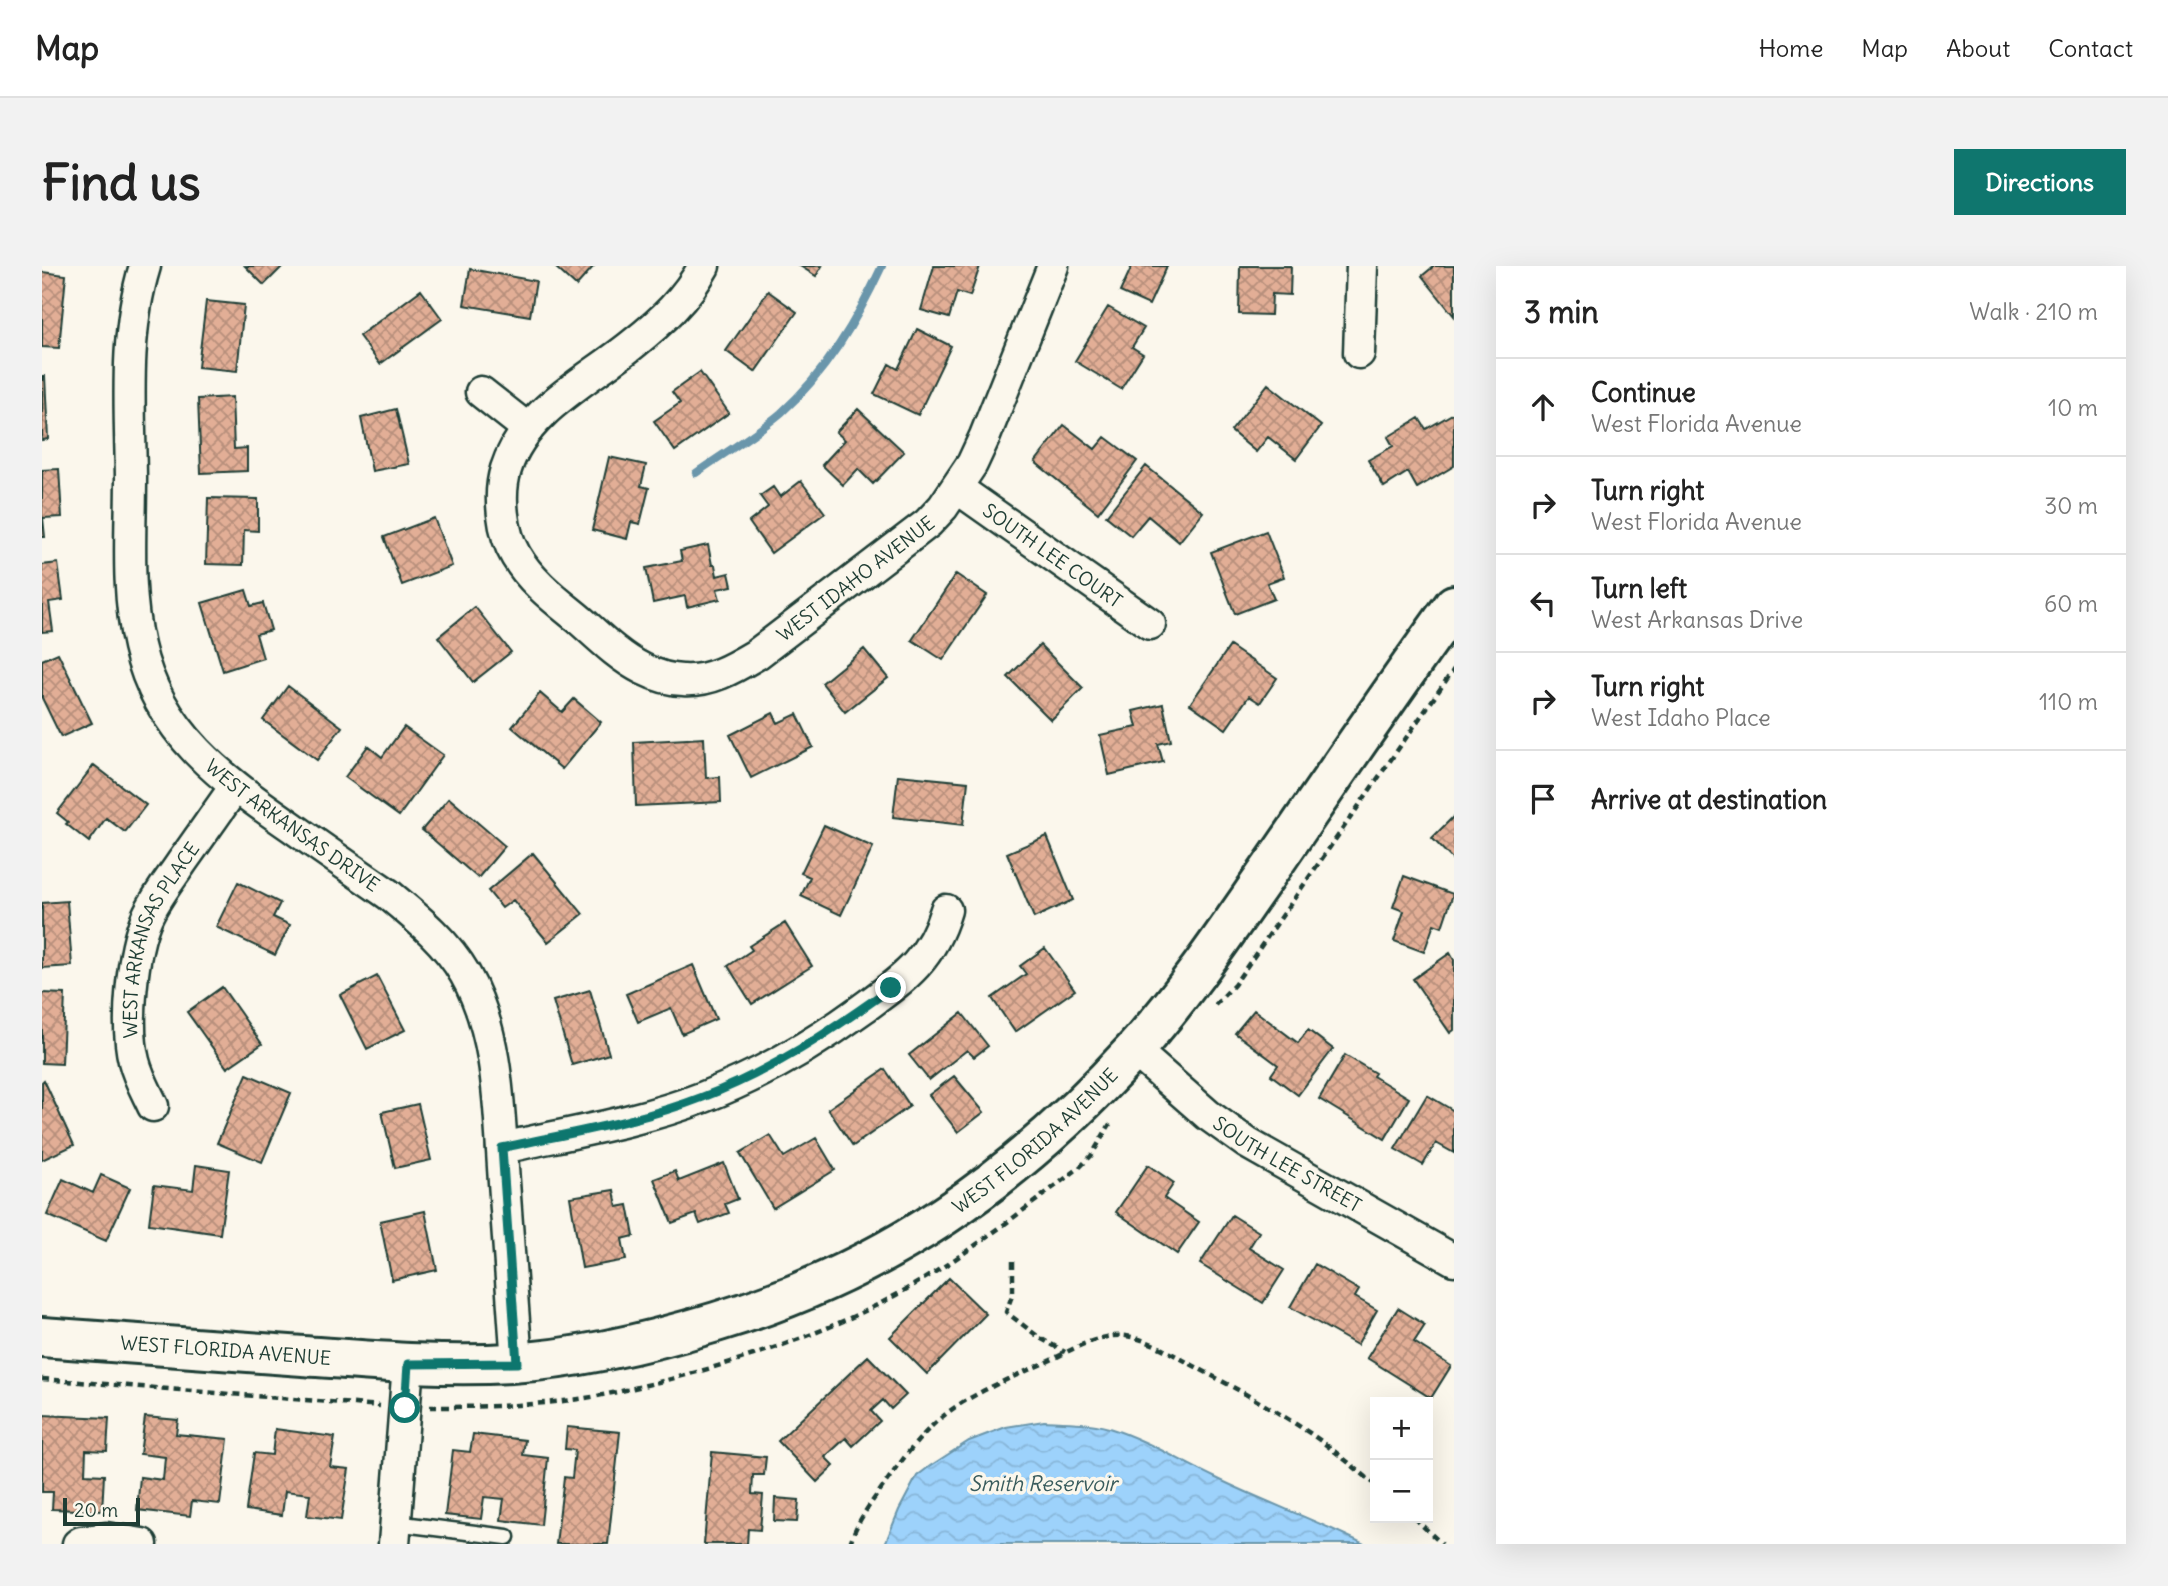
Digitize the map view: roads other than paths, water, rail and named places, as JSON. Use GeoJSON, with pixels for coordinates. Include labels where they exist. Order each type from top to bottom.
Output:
{"type":"FeatureCollection","features":[{"type":"Feature","properties":{"kind":"street","name":"WEST ARKANSAS DRIVE"},"geometry":{"type":"LineString","coordinates":[[145,266],[132,321],[130,373],[131,596],[139,649],[154,688],[170,718],[194,749],[235,787],[388,894],[428,927],[449,950],[465,975],[480,1008],[494,1067],[517,1363]]}},
{"type":"Feature","properties":{"kind":"street","name":"WEST IDAHO AVENUE"},"geometry":{"type":"LineString","coordinates":[[704,266],[688,293],[663,318],[634,344],[550,407],[528,429],[515,447],[506,470],[503,493],[508,539],[516,556],[541,587],[612,648],[642,669],[663,677],[683,680],[717,675],[757,654],[928,523],[943,508],[985,436],[1053,266]]}},
{"type":"Feature","properties":{"kind":"street"},"geometry":{"type":"LineString","coordinates":[[1359,353],[1362,266]]}},
{"type":"Feature","properties":{"kind":"street"},"geometry":{"type":"LineString","coordinates":[[481,393],[528,429]]}},
{"type":"Feature","properties":{"kind":"street","name":"SOUTH LEE COURT"},"geometry":{"type":"LineString","coordinates":[[957,488],[1150,624]]}},
{"type":"Feature","properties":{"kind":"street","name":"WEST FLORIDA AVENUE"},"geometry":{"type":"LineString","coordinates":[[42,1337],[408,1364],[517,1363],[636,1343],[688,1330],[782,1299],[863,1264],[931,1226],[996,1180],[1057,1127],[1134,1050],[1164,1015],[1226,932],[1454,604]]}},
{"type":"Feature","properties":{"kind":"street","name":"WEST ARKANSAS PLACE"},"geometry":{"type":"LineString","coordinates":[[153,1106],[140,1079],[131,1045],[134,963],[147,917],[162,890],[235,787]]}},
{"type":"Feature","properties":{"kind":"street"},"geometry":{"type":"LineString","coordinates":[[502,1148],[621,1122],[703,1097],[759,1073],[833,1030],[910,972],[933,944],[946,910]]}},
{"type":"Feature","properties":{"kind":"street","name":"SOUTH LEE STREET"},"geometry":{"type":"LineString","coordinates":[[1134,1050],[1200,1109],[1247,1143],[1454,1260]]}},
{"type":"Feature","properties":{"kind":"street"},"geometry":{"type":"LineString","coordinates":[[395,1534],[408,1364]]}},
{"type":"Feature","properties":{"kind":"street"},"geometry":{"type":"LineString","coordinates":[[78,1544],[106,1538],[142,1544]]}},
{"type":"Feature","properties":{"kind":"lane"},"geometry":{"type":"LineString","coordinates":[[395,1534],[507,1537]]}},
{"type":"Feature","properties":{"kind":"water","name":"Smith Reservoir"},"geometry":{"type":"Polygon","coordinates":[[[1044,1421],[1093,1425],[1123,1433],[1234,1487],[1364,1544],[885,1544],[917,1476],[969,1441],[1006,1427],[1044,1421]]]}},
{"type":"Feature","properties":{"kind":"waterway"},"geometry":{"type":"LineString","coordinates":[[696,473],[771,421],[812,381],[851,326],[882,266]]}}]}
